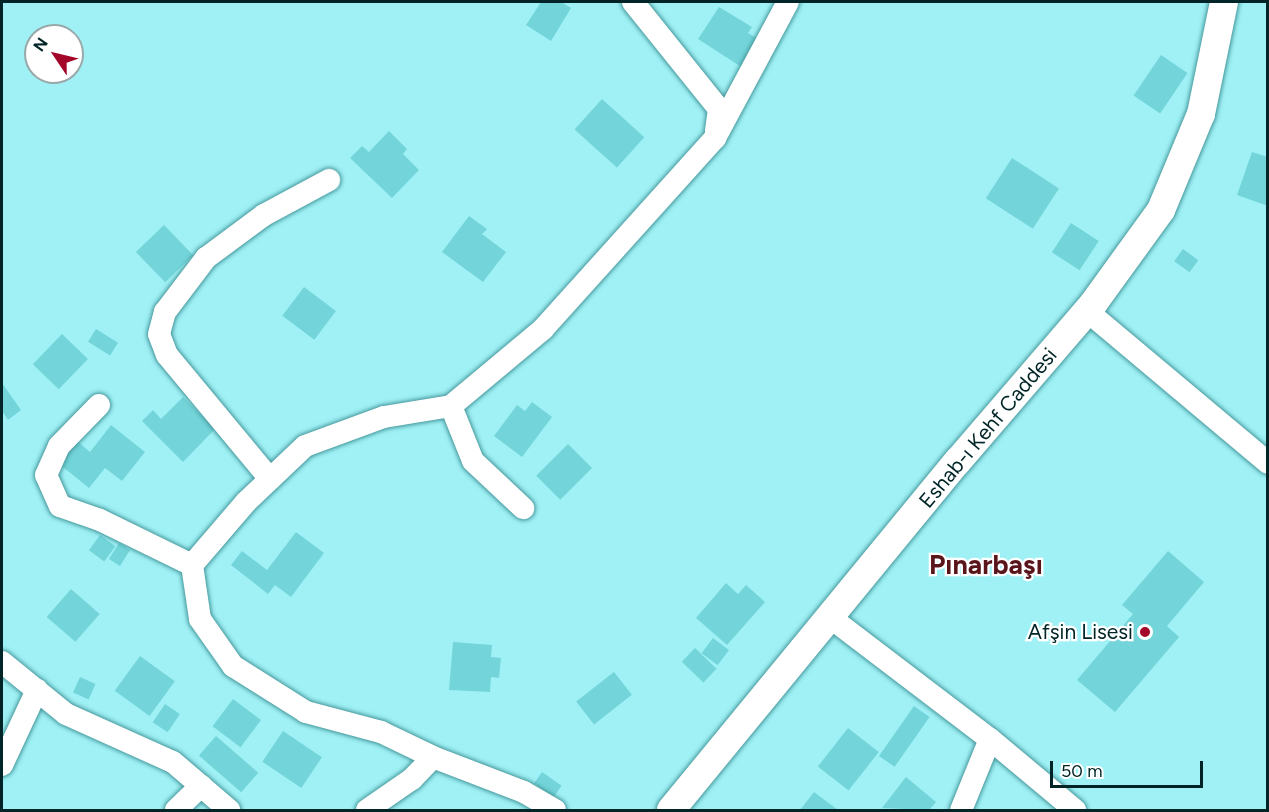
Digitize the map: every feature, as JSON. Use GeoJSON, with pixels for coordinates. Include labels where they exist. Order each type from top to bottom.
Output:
{"type":"FeatureCollection","features":[{"type":"Feature","properties":{"kind":"street"},"geometry":{"type":"LineString","coordinates":[[633,2],[719,109],[715,138]]}},
{"type":"Feature","properties":{"kind":"street"},"geometry":{"type":"LineString","coordinates":[[192,565],[270,479],[304,446],[384,417],[451,406],[543,329],[715,138],[788,2]]}},
{"type":"Feature","properties":{"kind":"street","name":"Eshab-ı Kehf Caddesi"},"geometry":{"type":"LineString","coordinates":[[671,810],[1087,311],[1161,210],[1201,114],[1224,2]]}},
{"type":"Feature","properties":{"kind":"street"},"geometry":{"type":"LineString","coordinates":[[270,479],[167,355],[159,334],[165,312],[206,258],[264,215],[329,180]]}},
{"type":"Feature","properties":{"kind":"street"},"geometry":{"type":"LineString","coordinates":[[1087,311],[1268,463]]}},
{"type":"Feature","properties":{"kind":"street"},"geometry":{"type":"LineString","coordinates":[[99,405],[59,446],[46,475],[60,506],[100,520],[192,565]]}},
{"type":"Feature","properties":{"kind":"street"},"geometry":{"type":"LineString","coordinates":[[451,406],[473,462],[523,508]]}},
{"type":"Feature","properties":{"kind":"street"},"geometry":{"type":"LineString","coordinates":[[192,565],[200,619],[233,666],[306,711],[381,732],[433,757],[524,792],[555,810]]}},
{"type":"Feature","properties":{"kind":"street"},"geometry":{"type":"LineString","coordinates":[[831,618],[990,739],[1075,810]]}},
{"type":"Feature","properties":{"kind":"street"},"geometry":{"type":"LineString","coordinates":[[2,662],[66,714],[173,762],[229,810]]}},
{"type":"Feature","properties":{"kind":"street"},"geometry":{"type":"LineString","coordinates":[[2,765],[37,690]]}},
{"type":"Feature","properties":{"kind":"street"},"geometry":{"type":"LineString","coordinates":[[961,810],[990,739]]}},
{"type":"Feature","properties":{"kind":"street"},"geometry":{"type":"LineString","coordinates":[[367,810],[412,779],[433,757]]}},
{"type":"Feature","properties":{"kind":"street"},"geometry":{"type":"LineString","coordinates":[[176,810],[201,786]]}},
{"type":"Feature","properties":{"kind":"building"},"geometry":{"type":"Polygon","coordinates":[[[541,2],[561,2],[571,8],[551,41],[526,25],[541,2]]]}},
{"type":"Feature","properties":{"kind":"building"},"geometry":{"type":"Polygon","coordinates":[[[719,7],[752,27],[748,33],[761,41],[743,68],[698,39],[719,7]]]}},
{"type":"Feature","properties":{"kind":"building"},"geometry":{"type":"Polygon","coordinates":[[[1161,55],[1188,73],[1160,114],[1134,96],[1161,55]]]}},
{"type":"Feature","properties":{"kind":"building"},"geometry":{"type":"Polygon","coordinates":[[[602,99],[644,137],[617,168],[575,129],[602,99]]]}},
{"type":"Feature","properties":{"kind":"building"},"geometry":{"type":"Polygon","coordinates":[[[389,131],[407,149],[403,154],[419,170],[392,198],[350,158],[362,146],[369,152],[389,131]]]}},
{"type":"Feature","properties":{"kind":"building"},"geometry":{"type":"Polygon","coordinates":[[[1252,152],[1268,157],[1268,206],[1237,195],[1252,152]]]}},
{"type":"Feature","properties":{"kind":"building"},"geometry":{"type":"Polygon","coordinates":[[[1012,158],[1059,188],[1033,229],[986,198],[1012,158]]]}},
{"type":"Feature","properties":{"kind":"building"},"geometry":{"type":"Polygon","coordinates":[[[469,216],[487,229],[482,234],[506,252],[483,282],[442,252],[469,216]]]}},
{"type":"Feature","properties":{"kind":"building"},"geometry":{"type":"Polygon","coordinates":[[[1071,223],[1099,241],[1080,270],[1052,252],[1071,223]]]}},
{"type":"Feature","properties":{"kind":"building"},"geometry":{"type":"Polygon","coordinates":[[[164,225],[193,255],[165,282],[136,252],[164,225]]]}},
{"type":"Feature","properties":{"kind":"building"},"geometry":{"type":"Polygon","coordinates":[[[1183,249],[1198,260],[1190,272],[1174,261],[1183,249]]]}},
{"type":"Feature","properties":{"kind":"building"},"geometry":{"type":"Polygon","coordinates":[[[304,287],[336,311],[314,340],[282,316],[304,287]]]}},
{"type":"Feature","properties":{"kind":"building"},"geometry":{"type":"Polygon","coordinates":[[[96,329],[118,343],[110,355],[88,342],[96,329]]]}},
{"type":"Feature","properties":{"kind":"building"},"geometry":{"type":"Polygon","coordinates":[[[62,334],[88,359],[59,389],[33,364],[62,334]]]}},
{"type":"Feature","properties":{"kind":"building"},"geometry":{"type":"Polygon","coordinates":[[[2,383],[21,410],[8,420],[2,411],[2,383]]]}},
{"type":"Feature","properties":{"kind":"building"},"geometry":{"type":"Polygon","coordinates":[[[183,397],[215,429],[183,462],[142,421],[153,410],[161,419],[183,397]]]}},
{"type":"Feature","properties":{"kind":"building"},"geometry":{"type":"Polygon","coordinates":[[[532,402],[552,417],[522,457],[494,436],[517,405],[525,411],[532,402]]]}},
{"type":"Feature","properties":{"kind":"building"},"geometry":{"type":"Polygon","coordinates":[[[111,425],[145,452],[122,481],[105,468],[89,488],[58,463],[77,441],[90,452],[111,425]]]}},
{"type":"Feature","properties":{"kind":"building"},"geometry":{"type":"Polygon","coordinates":[[[568,444],[592,468],[560,500],[536,476],[568,444]]]}},
{"type":"Feature","properties":{"kind":"building"},"geometry":{"type":"Polygon","coordinates":[[[296,532],[324,553],[291,597],[275,585],[268,594],[231,565],[242,551],[267,570],[296,532]]]}},
{"type":"Feature","properties":{"kind":"building"},"geometry":{"type":"Polygon","coordinates":[[[100,535],[115,546],[104,562],[89,550],[100,535]]]}},
{"type":"Feature","properties":{"kind":"building"},"geometry":{"type":"Polygon","coordinates":[[[119,543],[130,550],[120,566],[109,559],[119,543]]]}},
{"type":"Feature","properties":{"kind":"building","name":"Afşin Lisesi"},"geometry":{"type":"Polygon","coordinates":[[[1168,551],[1204,582],[1167,626],[1179,637],[1115,712],[1077,680],[1133,614],[1122,605],[1168,551]]]}},
{"type":"Feature","properties":{"kind":"building"},"geometry":{"type":"Polygon","coordinates":[[[726,583],[738,594],[746,585],[765,602],[727,645],[696,618],[726,583]]]}},
{"type":"Feature","properties":{"kind":"building"},"geometry":{"type":"Polygon","coordinates":[[[71,589],[100,614],[75,642],[47,617],[71,589]]]}},
{"type":"Feature","properties":{"kind":"building"},"geometry":{"type":"Polygon","coordinates":[[[713,638],[729,650],[718,665],[702,653],[713,638]]]}},
{"type":"Feature","properties":{"kind":"building"},"geometry":{"type":"Polygon","coordinates":[[[453,642],[492,645],[491,657],[501,658],[499,678],[491,677],[490,692],[449,690],[453,642]]]}},
{"type":"Feature","properties":{"kind":"building"},"geometry":{"type":"Polygon","coordinates":[[[695,648],[717,669],[703,683],[682,662],[695,648]]]}},
{"type":"Feature","properties":{"kind":"building"},"geometry":{"type":"Polygon","coordinates":[[[140,656],[175,681],[150,716],[115,691],[140,656]]]}},
{"type":"Feature","properties":{"kind":"building"},"geometry":{"type":"Polygon","coordinates":[[[614,672],[632,695],[594,724],[576,702],[614,672]]]}},
{"type":"Feature","properties":{"kind":"building"},"geometry":{"type":"Polygon","coordinates":[[[80,677],[96,684],[89,699],[73,693],[80,677]]]}},
{"type":"Feature","properties":{"kind":"building"},"geometry":{"type":"Polygon","coordinates":[[[233,699],[261,720],[240,747],[213,726],[233,699]]]}},
{"type":"Feature","properties":{"kind":"building"},"geometry":{"type":"Polygon","coordinates":[[[165,704],[180,714],[168,732],[153,722],[165,704]]]}},
{"type":"Feature","properties":{"kind":"building"},"geometry":{"type":"Polygon","coordinates":[[[914,706],[930,717],[895,767],[879,756],[914,706]]]}},
{"type":"Feature","properties":{"kind":"building"},"geometry":{"type":"Polygon","coordinates":[[[848,728],[879,752],[849,791],[818,767],[848,728]]]}},
{"type":"Feature","properties":{"kind":"building"},"geometry":{"type":"Polygon","coordinates":[[[283,731],[322,757],[301,788],[262,762],[283,731]]]}},
{"type":"Feature","properties":{"kind":"building"},"geometry":{"type":"Polygon","coordinates":[[[216,736],[258,773],[241,792],[199,756],[216,736]]]}},
{"type":"Feature","properties":{"kind":"building"},"geometry":{"type":"Polygon","coordinates":[[[542,772],[562,786],[554,797],[534,783],[542,772]]]}},
{"type":"Feature","properties":{"kind":"building"},"geometry":{"type":"Polygon","coordinates":[[[906,777],[936,802],[929,810],[882,808],[906,777]]]}},
{"type":"Feature","properties":{"kind":"building"},"geometry":{"type":"Polygon","coordinates":[[[814,792],[838,810],[800,810],[814,792]]]}},
{"type":"Feature","properties":{"kind":"place","name":"Afşin Lisesi"},"geometry":{"type":"Point","coordinates":[1145,632]}},
{"type":"Feature","properties":{"kind":"district","name":"Pınarbaşı"},"geometry":{"type":"Point","coordinates":[986,565]}}]}
